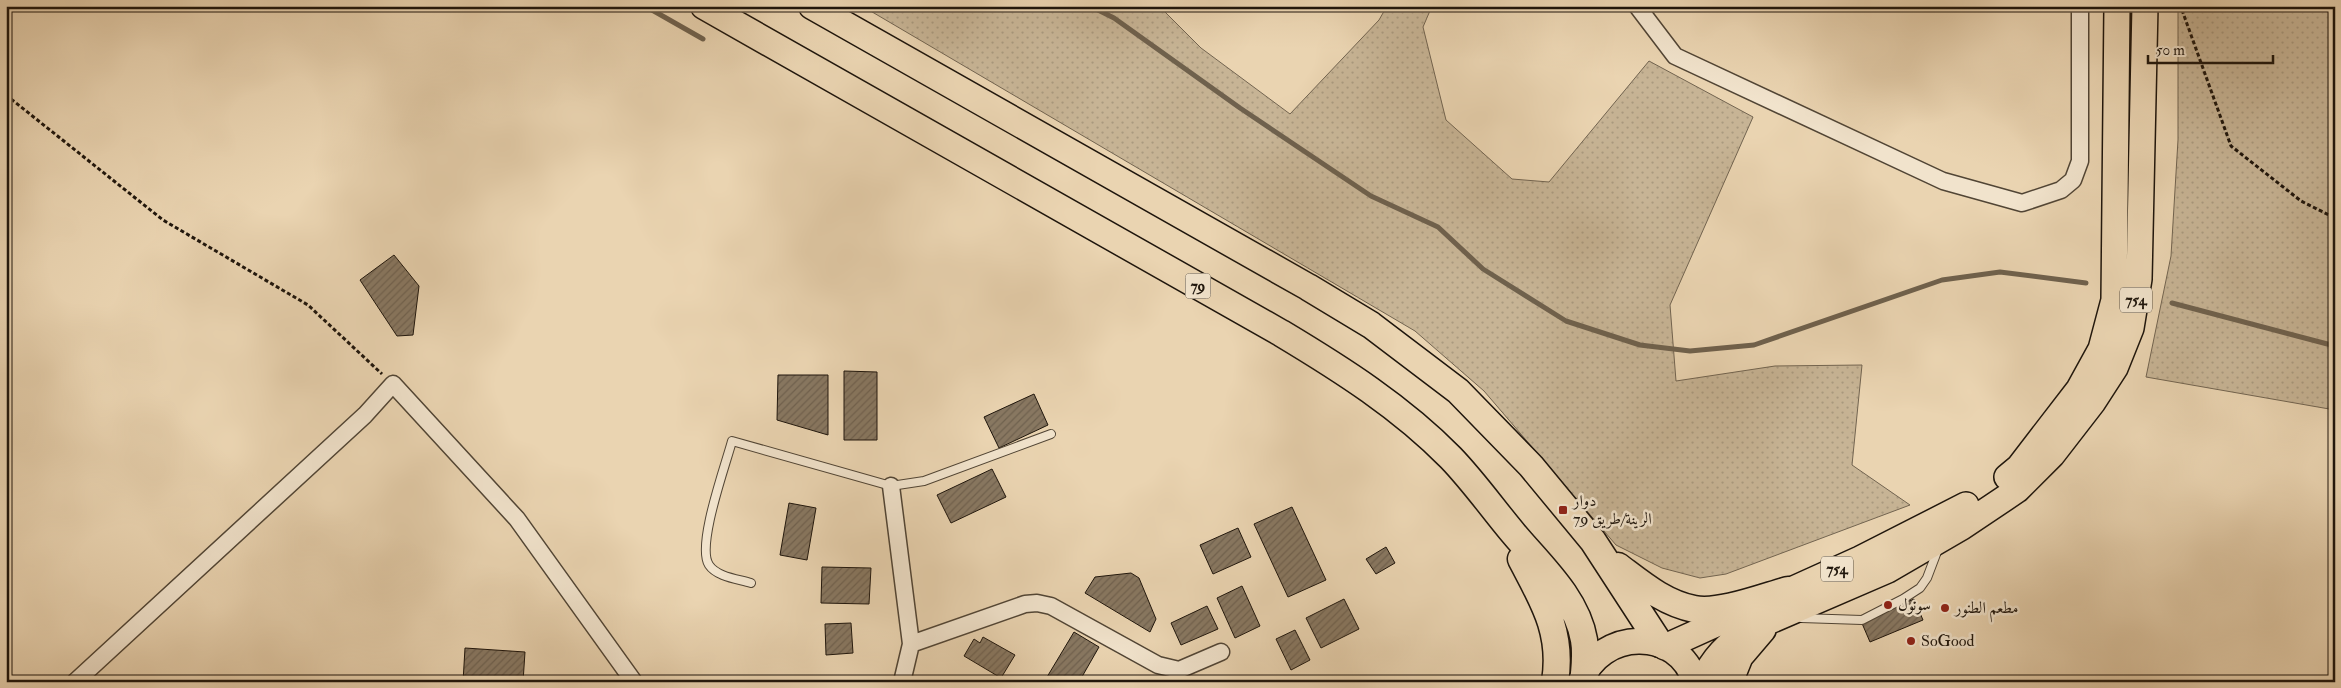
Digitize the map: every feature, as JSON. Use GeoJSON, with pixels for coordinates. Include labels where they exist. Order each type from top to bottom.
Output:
{"type":"FeatureCollection","features":[{"type":"Feature","properties":{"kind":"highway","name":"79"},"geometry":{"type":"LineString","coordinates":[[704,6],[1342,369],[1406,418],[1451,458],[1557,586],[1577,616],[1585,642],[1582,678]]}},
{"type":"Feature","properties":{"kind":"highway"},"geometry":{"type":"LineString","coordinates":[[812,6],[1371,325],[1458,391],[1532,466],[1602,553],[1663,645]]}},
{"type":"Feature","properties":{"kind":"highway"},"geometry":{"type":"LineString","coordinates":[[1499,516],[1546,607],[1554,628],[1558,664],[1555,682]]}},
{"type":"Feature","properties":{"kind":"highway"},"geometry":{"type":"LineString","coordinates":[[1602,553],[1648,589],[1670,601],[1696,609],[1721,607],[1788,590]]}},
{"type":"Feature","properties":{"kind":"main road","name":"754"},"geometry":{"type":"LineString","coordinates":[[1663,645],[1860,559],[1946,517],[2003,481],[2019,466],[2079,390],[2101,349],[2114,300],[2117,6]]}},
{"type":"Feature","properties":{"kind":"main road","name":"754"},"geometry":{"type":"LineString","coordinates":[[1702,682],[1712,662],[1730,642],[1749,630],[1888,570],[1941,540],[2017,490],[2052,455],[2094,402],[2115,368],[2122,352],[2130,328],[2139,279],[2145,6]]}},
{"type":"Feature","properties":{"kind":"main road"},"geometry":{"type":"LineString","coordinates":[[1730,682],[1740,657],[1774,620]]}},
{"type":"Feature","properties":{"kind":"main road"},"geometry":{"type":"LineString","coordinates":[[1582,678],[1598,655],[1617,644],[1639,640],[1663,645],[1686,663],[1695,682]]}},
{"type":"Feature","properties":{"kind":"street"},"geometry":{"type":"LineString","coordinates":[[1637,6],[1675,56],[1943,181],[2022,203],[2060,190],[2073,180],[2080,161],[2080,6]]}},
{"type":"Feature","properties":{"kind":"street"},"geometry":{"type":"LineString","coordinates":[[75,682],[366,415],[394,384],[517,519],[634,682]]}},
{"type":"Feature","properties":{"kind":"street"},"geometry":{"type":"LineString","coordinates":[[891,486],[911,644],[902,682]]}},
{"type":"Feature","properties":{"kind":"street"},"geometry":{"type":"LineString","coordinates":[[911,644],[1024,604],[1037,603],[1051,606],[1163,667],[1179,670],[1221,652]]}},
{"type":"Feature","properties":{"kind":"lane"},"geometry":{"type":"LineString","coordinates":[[751,583],[722,574],[709,565],[705,552],[707,530],[732,440],[891,486],[924,481],[1051,434]]}},
{"type":"Feature","properties":{"kind":"lane"},"geometry":{"type":"LineString","coordinates":[[1774,620],[1862,620],[1904,599],[1920,588],[1930,570],[1941,540]]}},
{"type":"Feature","properties":{"kind":"path"},"geometry":{"type":"LineString","coordinates":[[2272,6],[2298,6]]}},
{"type":"Feature","properties":{"kind":"path"},"geometry":{"type":"LineString","coordinates":[[2182,10],[2231,146],[2301,201],[2335,218]]}},
{"type":"Feature","properties":{"kind":"path"},"geometry":{"type":"LineString","coordinates":[[6,95],[163,220],[308,305],[394,384]]}},
{"type":"Feature","properties":{"kind":"shaded area"},"geometry":{"type":"Polygon","coordinates":[[[862,6],[1159,6],[1201,48],[1290,114],[1379,20],[1387,6],[1432,6],[1423,27],[1446,120],[1512,179],[1549,182],[1649,61],[1753,117],[1670,305],[1676,381],[1775,366],[1862,365],[1852,465],[1910,505],[1726,574],[1700,578],[1662,568],[1616,545],[1484,391],[1415,331],[862,6]]]}},
{"type":"Feature","properties":{"kind":"shaded area"},"geometry":{"type":"Polygon","coordinates":[[[2178,6],[2335,6],[2335,410],[2146,377],[2171,256],[2178,140],[2178,6]]]}},
{"type":"Feature","properties":{"kind":"building"},"geometry":{"type":"Polygon","coordinates":[[[394,255],[419,286],[413,335],[397,336],[360,280],[394,255]]]}},
{"type":"Feature","properties":{"kind":"building"},"geometry":{"type":"Polygon","coordinates":[[[844,371],[877,372],[877,440],[844,440],[844,371]]]}},
{"type":"Feature","properties":{"kind":"building"},"geometry":{"type":"Polygon","coordinates":[[[778,375],[828,375],[828,435],[777,420],[778,375]]]}},
{"type":"Feature","properties":{"kind":"building"},"geometry":{"type":"Polygon","coordinates":[[[1034,394],[1048,425],[999,448],[984,417],[1034,394]]]}},
{"type":"Feature","properties":{"kind":"building"},"geometry":{"type":"Polygon","coordinates":[[[992,469],[1006,497],[951,523],[937,495],[992,469]]]}},
{"type":"Feature","properties":{"kind":"building"},"geometry":{"type":"Polygon","coordinates":[[[789,503],[816,508],[807,560],[780,555],[789,503]]]}},
{"type":"Feature","properties":{"kind":"building"},"geometry":{"type":"Polygon","coordinates":[[[1292,507],[1326,580],[1288,597],[1254,524],[1292,507]]]}},
{"type":"Feature","properties":{"kind":"building"},"geometry":{"type":"Polygon","coordinates":[[[1238,528],[1251,557],[1213,574],[1200,545],[1238,528]]]}},
{"type":"Feature","properties":{"kind":"building"},"geometry":{"type":"Polygon","coordinates":[[[1386,547],[1395,563],[1376,574],[1366,559],[1386,547]]]}},
{"type":"Feature","properties":{"kind":"building"},"geometry":{"type":"Polygon","coordinates":[[[822,567],[871,568],[869,604],[821,603],[822,567]]]}},
{"type":"Feature","properties":{"kind":"building"},"geometry":{"type":"Polygon","coordinates":[[[1131,573],[1139,578],[1156,619],[1150,632],[1085,593],[1095,577],[1131,573]]]}},
{"type":"Feature","properties":{"kind":"building"},"geometry":{"type":"Polygon","coordinates":[[[1242,586],[1260,626],[1235,638],[1217,598],[1242,586]]]}},
{"type":"Feature","properties":{"kind":"building"},"geometry":{"type":"Polygon","coordinates":[[[1344,599],[1359,629],[1321,648],[1306,618],[1344,599]]]}},
{"type":"Feature","properties":{"kind":"building"},"geometry":{"type":"Polygon","coordinates":[[[1914,599],[1923,620],[1870,642],[1861,621],[1914,599]]]}},
{"type":"Feature","properties":{"kind":"building"},"geometry":{"type":"Polygon","coordinates":[[[1207,606],[1218,629],[1181,645],[1171,623],[1207,606]]]}},
{"type":"Feature","properties":{"kind":"building"},"geometry":{"type":"Polygon","coordinates":[[[851,623],[853,653],[826,655],[825,624],[851,623]]]}},
{"type":"Feature","properties":{"kind":"building"},"geometry":{"type":"Polygon","coordinates":[[[1295,630],[1310,660],[1291,670],[1276,639],[1295,630]]]}},
{"type":"Feature","properties":{"kind":"building"},"geometry":{"type":"Polygon","coordinates":[[[1074,632],[1099,647],[1079,682],[1044,682],[1074,632]]]}},
{"type":"Feature","properties":{"kind":"building"},"geometry":{"type":"Polygon","coordinates":[[[983,637],[1015,655],[1001,678],[964,656],[974,639],[980,643],[983,637]]]}},
{"type":"Feature","properties":{"kind":"building"},"geometry":{"type":"Polygon","coordinates":[[[465,648],[525,652],[523,682],[463,682],[465,648]]]}},
{"type":"Feature","properties":{"kind":"waterway"},"geometry":{"type":"LineString","coordinates":[[645,6],[703,39]]}},
{"type":"Feature","properties":{"kind":"waterway"},"geometry":{"type":"LineString","coordinates":[[1090,6],[1114,18],[1240,108],[1371,196],[1438,227],[1483,269],[1566,321],[1640,345],[1690,351],[1754,345],[1942,280],[2000,272],[2086,283]]}},
{"type":"Feature","properties":{"kind":"waterway"},"geometry":{"type":"LineString","coordinates":[[2172,303],[2335,346]]}},
{"type":"Feature","properties":{"kind":"place","name":"دوار الرينة/طريق 79"},"geometry":{"type":"Point","coordinates":[1563,510]}},
{"type":"Feature","properties":{"kind":"place","name":"سونول"},"geometry":{"type":"Point","coordinates":[1888,605]}},
{"type":"Feature","properties":{"kind":"place","name":"مطعم الطنور"},"geometry":{"type":"Point","coordinates":[1945,608]}},
{"type":"Feature","properties":{"kind":"place","name":"SoGood"},"geometry":{"type":"Point","coordinates":[1911,641]}}]}
